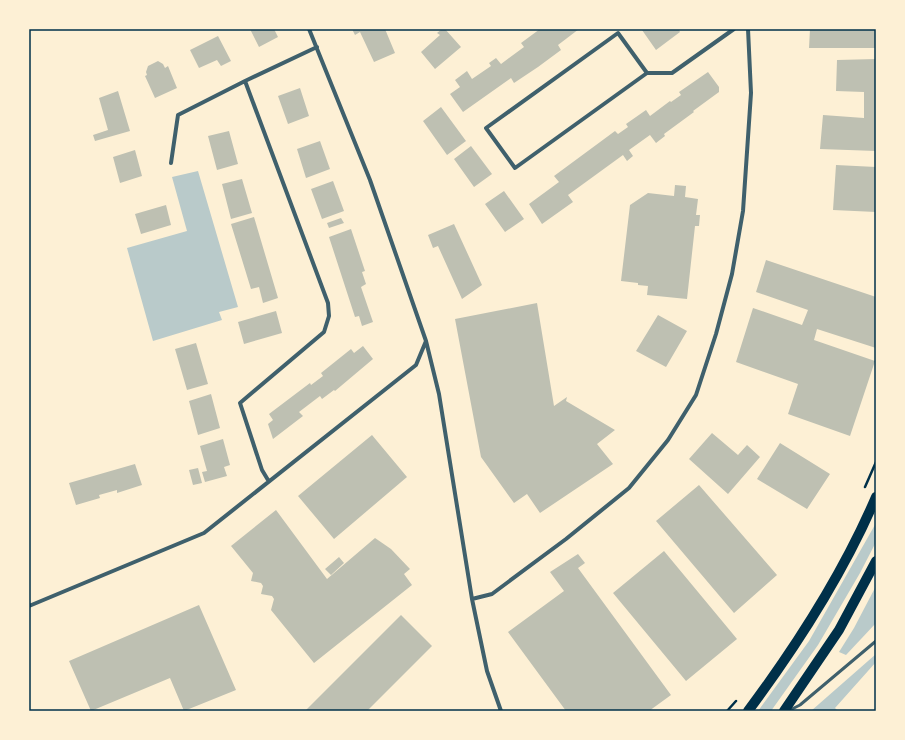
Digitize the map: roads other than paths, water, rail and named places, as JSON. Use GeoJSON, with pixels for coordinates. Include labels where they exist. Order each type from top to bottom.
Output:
{"type":"FeatureCollection","features":[{"type":"Feature","properties":{"kind":"main road"},"geometry":{"type":"LineString","coordinates":[[748,711],[781,667],[842,569],[876,498]]}},
{"type":"Feature","properties":{"kind":"main road"},"geometry":{"type":"LineString","coordinates":[[784,711],[839,630],[876,561]]}},
{"type":"Feature","properties":{"kind":"street"},"geometry":{"type":"LineString","coordinates":[[309,29],[370,180],[426,341],[439,394],[472,599],[487,671],[501,711]]}},
{"type":"Feature","properties":{"kind":"street"},"geometry":{"type":"LineString","coordinates":[[647,73],[618,33],[486,128],[515,168],[647,73],[672,73],[734,29]]}},
{"type":"Feature","properties":{"kind":"street"},"geometry":{"type":"LineString","coordinates":[[472,599],[492,594],[566,539],[629,488],[668,440],[696,395],[716,334],[732,274],[743,211],[751,93],[748,29]]}},
{"type":"Feature","properties":{"kind":"street"},"geometry":{"type":"LineString","coordinates":[[171,163],[178,116],[244,81],[317,47]]}},
{"type":"Feature","properties":{"kind":"street"},"geometry":{"type":"LineString","coordinates":[[244,81],[328,303],[329,316],[324,332],[240,403],[262,470],[268,480]]}},
{"type":"Feature","properties":{"kind":"street"},"geometry":{"type":"LineString","coordinates":[[29,606],[204,533],[268,480],[416,364],[426,341]]}},
{"type":"Feature","properties":{"kind":"lane"},"geometry":{"type":"LineString","coordinates":[[788,711],[800,705],[876,641]]}}]}
